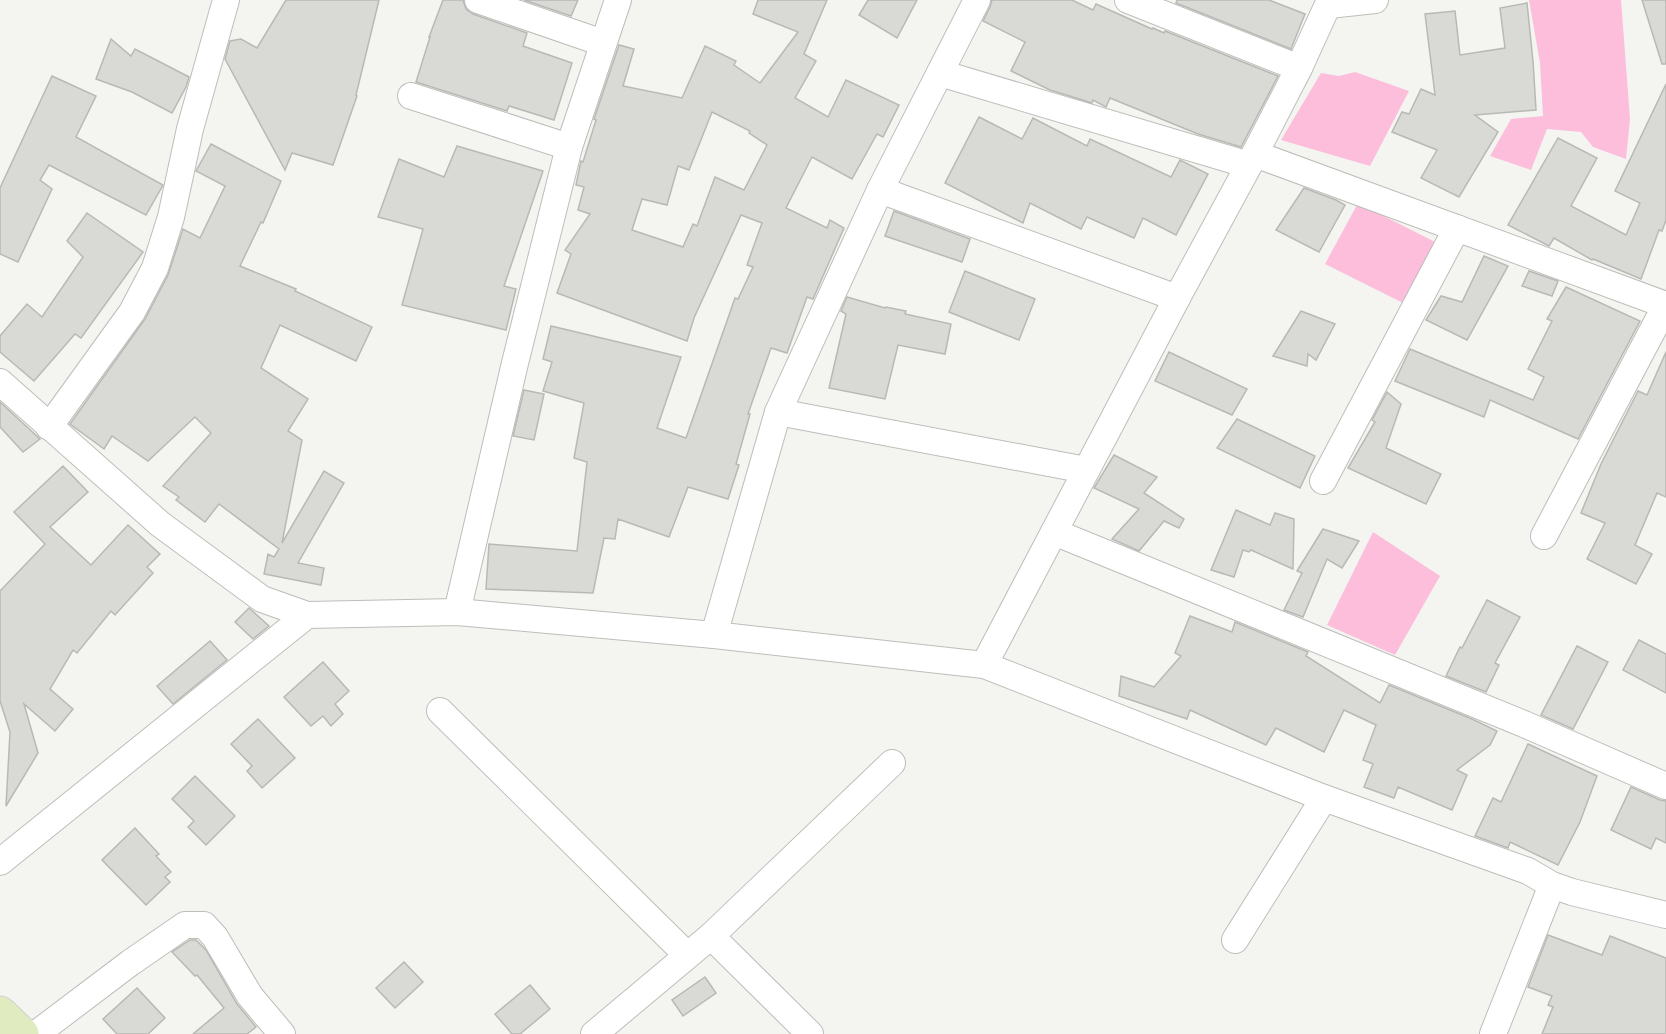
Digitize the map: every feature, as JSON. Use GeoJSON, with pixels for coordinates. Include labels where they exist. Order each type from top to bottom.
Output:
{"type":"FeatureCollection","features":[{"type":"Feature","properties":{"kind":"main road"},"geometry":{"type":"LineString","coordinates":[[0,1013],[22,1034]]}},
{"type":"Feature","properties":{"kind":"street"},"geometry":{"type":"LineString","coordinates":[[50,427],[132,312],[155,268],[171,217],[190,129],[226,0]]}},
{"type":"Feature","properties":{"kind":"street"},"geometry":{"type":"LineString","coordinates":[[478,0],[603,43]]}},
{"type":"Feature","properties":{"kind":"street"},"geometry":{"type":"LineString","coordinates":[[456,612],[569,147],[618,0]]}},
{"type":"Feature","properties":{"kind":"street"},"geometry":{"type":"LineString","coordinates":[[714,635],[778,412],[880,190],[977,0]]}},
{"type":"Feature","properties":{"kind":"street"},"geometry":{"type":"LineString","coordinates":[[1128,0],[1299,68]]}},
{"type":"Feature","properties":{"kind":"street"},"geometry":{"type":"LineString","coordinates":[[984,665],[1252,159],[1299,68],[1329,3],[1375,0]]}},
{"type":"Feature","properties":{"kind":"street"},"geometry":{"type":"LineString","coordinates":[[940,73],[1252,159],[1457,228],[1666,305],[1544,536]]}},
{"type":"Feature","properties":{"kind":"street"},"geometry":{"type":"LineString","coordinates":[[411,96],[569,147]]}},
{"type":"Feature","properties":{"kind":"street"},"geometry":{"type":"LineString","coordinates":[[880,190],[1177,298]]}},
{"type":"Feature","properties":{"kind":"street"},"geometry":{"type":"LineString","coordinates":[[1323,481],[1457,228]]}},
{"type":"Feature","properties":{"kind":"street"},"geometry":{"type":"LineString","coordinates":[[0,382],[160,524],[262,599],[307,615],[456,612],[714,635],[984,665],[1323,798],[1528,871],[1552,885],[1666,915]]}},
{"type":"Feature","properties":{"kind":"street"},"geometry":{"type":"LineString","coordinates":[[778,412],[1086,470]]}},
{"type":"Feature","properties":{"kind":"street"},"geometry":{"type":"LineString","coordinates":[[1054,532],[1524,724],[1666,786]]}},
{"type":"Feature","properties":{"kind":"street"},"geometry":{"type":"LineString","coordinates":[[0,862],[307,615]]}},
{"type":"Feature","properties":{"kind":"street"},"geometry":{"type":"LineString","coordinates":[[440,711],[687,955]]}},
{"type":"Feature","properties":{"kind":"street"},"geometry":{"type":"LineString","coordinates":[[594,1034],[711,936],[892,763]]}},
{"type":"Feature","properties":{"kind":"street"},"geometry":{"type":"LineString","coordinates":[[1235,940],[1323,798]]}},
{"type":"Feature","properties":{"kind":"street"},"geometry":{"type":"LineString","coordinates":[[1493,1034],[1552,885]]}},
{"type":"Feature","properties":{"kind":"street"},"geometry":{"type":"LineString","coordinates":[[36,1034],[130,963],[185,925],[204,925],[215,937],[250,996],[282,1034]]}},
{"type":"Feature","properties":{"kind":"street"},"geometry":{"type":"LineString","coordinates":[[711,936],[810,1034]]}},
{"type":"Feature","properties":{"kind":"shaded area"},"geometry":{"type":"Polygon","coordinates":[[[1529,0],[1621,0],[1630,119],[1626,159],[1593,147],[1581,132],[1547,129],[1531,170],[1490,156],[1511,119],[1543,116],[1540,63],[1529,0]]]}},
{"type":"Feature","properties":{"kind":"shaded area"},"geometry":{"type":"Polygon","coordinates":[[[1355,72],[1409,91],[1370,166],[1281,140],[1321,73],[1339,76],[1355,72]]]}},
{"type":"Feature","properties":{"kind":"shaded area"},"geometry":{"type":"Polygon","coordinates":[[[1358,203],[1437,243],[1407,305],[1325,264],[1358,203]]]}},
{"type":"Feature","properties":{"kind":"shaded area"},"geometry":{"type":"Polygon","coordinates":[[[1373,532],[1440,576],[1395,655],[1327,625],[1373,532]]]}},
{"type":"Feature","properties":{"kind":"building"},"geometry":{"type":"Polygon","coordinates":[[[286,0],[379,0],[357,96],[333,165],[292,153],[285,170],[225,59],[230,41],[241,39],[257,48],[286,0]]]}},
{"type":"Feature","properties":{"kind":"building"},"geometry":{"type":"Polygon","coordinates":[[[443,0],[463,0],[466,9],[473,14],[527,33],[523,46],[572,63],[554,120],[509,106],[507,111],[416,82],[443,0]]]}},
{"type":"Feature","properties":{"kind":"building"},"geometry":{"type":"Polygon","coordinates":[[[524,0],[578,0],[571,16],[524,0]]]}},
{"type":"Feature","properties":{"kind":"building"},"geometry":{"type":"Polygon","coordinates":[[[758,0],[827,0],[804,54],[816,61],[795,98],[828,117],[846,80],[899,105],[883,137],[877,134],[852,179],[812,157],[786,208],[827,228],[830,220],[844,228],[813,299],[807,297],[787,353],[771,348],[748,414],[750,414],[736,464],[739,465],[728,499],[688,487],[669,537],[618,519],[615,539],[604,538],[593,593],[486,589],[489,544],[577,551],[587,462],[574,458],[584,403],[543,391],[552,362],[543,359],[551,326],[681,357],[657,428],[686,438],[735,298],[738,299],[753,267],[747,265],[762,223],[741,215],[694,318],[687,341],[557,293],[571,254],[565,250],[590,214],[578,210],[584,187],[576,185],[581,161],[583,162],[596,120],[594,119],[619,45],[634,49],[623,86],[682,98],[705,46],[736,61],[734,65],[760,83],[798,32],[753,14],[758,0]],[[712,112],[689,170],[678,166],[667,205],[642,199],[632,230],[683,247],[693,224],[697,226],[715,177],[744,190],[767,145],[749,133],[750,131],[712,112]]]}},
{"type":"Feature","properties":{"kind":"building"},"geometry":{"type":"Polygon","coordinates":[[[868,0],[917,0],[897,38],[859,15],[868,0]]]}},
{"type":"Feature","properties":{"kind":"building"},"geometry":{"type":"Polygon","coordinates":[[[992,0],[1072,0],[1093,10],[1096,4],[1152,29],[1164,33],[1165,31],[1278,76],[1241,147],[1198,134],[1110,98],[1106,107],[1093,100],[1092,103],[1050,90],[1011,71],[1025,42],[983,21],[992,0]]]}},
{"type":"Feature","properties":{"kind":"building"},"geometry":{"type":"Polygon","coordinates":[[[1177,0],[1269,0],[1305,14],[1291,49],[1176,3],[1177,0]]]}},
{"type":"Feature","properties":{"kind":"building"},"geometry":{"type":"Polygon","coordinates":[[[1642,0],[1666,0],[1666,64],[1662,64],[1642,0]]]}},
{"type":"Feature","properties":{"kind":"building"},"geometry":{"type":"Polygon","coordinates":[[[1527,3],[1536,110],[1475,115],[1498,132],[1459,197],[1421,178],[1437,150],[1392,132],[1402,112],[1409,114],[1421,89],[1435,95],[1425,14],[1455,11],[1460,55],[1505,48],[1500,8],[1527,3]]]}},
{"type":"Feature","properties":{"kind":"building"},"geometry":{"type":"Polygon","coordinates":[[[111,39],[131,56],[135,49],[189,77],[172,113],[132,92],[96,79],[111,39]]]}},
{"type":"Feature","properties":{"kind":"building"},"geometry":{"type":"Polygon","coordinates":[[[52,76],[96,96],[76,137],[163,185],[146,215],[49,165],[40,180],[52,189],[18,262],[0,254],[0,188],[52,76]]]}},
{"type":"Feature","properties":{"kind":"building"},"geometry":{"type":"Polygon","coordinates":[[[1666,84],[1666,220],[1662,231],[1659,230],[1641,279],[1592,260],[1554,238],[1549,246],[1508,225],[1558,138],[1597,158],[1571,206],[1626,235],[1640,203],[1615,191],[1666,84]]]}},
{"type":"Feature","properties":{"kind":"building"},"geometry":{"type":"Polygon","coordinates":[[[979,117],[1022,139],[1033,118],[1087,146],[1090,139],[1171,177],[1180,160],[1208,174],[1176,235],[1143,218],[1134,238],[1087,217],[1081,229],[1030,203],[1023,223],[945,183],[979,117]]]}},
{"type":"Feature","properties":{"kind":"building"},"geometry":{"type":"Polygon","coordinates":[[[211,144],[281,181],[263,223],[261,222],[240,266],[296,289],[295,291],[372,327],[356,361],[280,325],[261,368],[308,399],[288,431],[302,440],[282,543],[324,471],[344,483],[298,563],[324,568],[321,585],[264,574],[268,554],[274,557],[279,549],[219,504],[205,522],[176,500],[179,497],[163,486],[211,433],[195,417],[148,461],[112,436],[104,449],[70,424],[145,319],[168,275],[183,229],[200,238],[225,186],[196,171],[211,144]]]}},
{"type":"Feature","properties":{"kind":"building"},"geometry":{"type":"Polygon","coordinates":[[[457,146],[543,171],[504,286],[516,289],[506,330],[402,305],[423,229],[378,217],[399,159],[444,177],[457,146]]]}},
{"type":"Feature","properties":{"kind":"building"},"geometry":{"type":"Polygon","coordinates":[[[1304,188],[1345,205],[1319,252],[1276,230],[1304,188]]]}},
{"type":"Feature","properties":{"kind":"building"},"geometry":{"type":"Polygon","coordinates":[[[894,211],[970,239],[962,262],[885,236],[894,211]]]}},
{"type":"Feature","properties":{"kind":"building"},"geometry":{"type":"Polygon","coordinates":[[[87,213],[143,252],[81,338],[75,334],[34,381],[0,352],[0,336],[27,304],[42,317],[83,257],[67,241],[87,213]]]}},
{"type":"Feature","properties":{"kind":"building"},"geometry":{"type":"Polygon","coordinates":[[[1484,256],[1508,266],[1467,340],[1426,320],[1441,296],[1462,302],[1484,256]]]}},
{"type":"Feature","properties":{"kind":"building"},"geometry":{"type":"Polygon","coordinates":[[[965,271],[1035,299],[1019,340],[949,312],[965,271]]]}},
{"type":"Feature","properties":{"kind":"building"},"geometry":{"type":"Polygon","coordinates":[[[1529,271],[1558,281],[1552,296],[1522,286],[1529,271]]]}},
{"type":"Feature","properties":{"kind":"building"},"geometry":{"type":"Polygon","coordinates":[[[1566,287],[1640,321],[1578,439],[1490,400],[1484,417],[1395,381],[1410,349],[1533,400],[1544,377],[1528,369],[1552,321],[1547,319],[1566,287]]]}},
{"type":"Feature","properties":{"kind":"building"},"geometry":{"type":"Polygon","coordinates":[[[847,297],[885,308],[906,311],[905,314],[951,324],[945,354],[898,345],[885,399],[829,388],[846,314],[841,311],[847,297]]]}},
{"type":"Feature","properties":{"kind":"building"},"geometry":{"type":"Polygon","coordinates":[[[1301,311],[1335,324],[1316,360],[1308,354],[1307,366],[1273,356],[1301,311]]]}},
{"type":"Feature","properties":{"kind":"building"},"geometry":{"type":"Polygon","coordinates":[[[1169,352],[1247,389],[1232,415],[1155,381],[1169,352]]]}},
{"type":"Feature","properties":{"kind":"building"},"geometry":{"type":"Polygon","coordinates":[[[1666,352],[1666,497],[1657,493],[1635,545],[1652,554],[1636,584],[1587,559],[1605,523],[1581,513],[1601,464],[1638,391],[1647,395],[1666,352]]]}},
{"type":"Feature","properties":{"kind":"building"},"geometry":{"type":"Polygon","coordinates":[[[524,390],[544,394],[534,440],[513,436],[524,390]]]}},
{"type":"Feature","properties":{"kind":"building"},"geometry":{"type":"Polygon","coordinates":[[[1387,392],[1401,404],[1386,448],[1441,474],[1426,504],[1348,468],[1375,422],[1372,420],[1387,392]]]}},
{"type":"Feature","properties":{"kind":"building"},"geometry":{"type":"Polygon","coordinates":[[[0,402],[40,439],[23,452],[0,427],[0,402]]]}},
{"type":"Feature","properties":{"kind":"building"},"geometry":{"type":"Polygon","coordinates":[[[1237,419],[1315,456],[1300,488],[1217,448],[1237,419]]]}},
{"type":"Feature","properties":{"kind":"building"},"geometry":{"type":"Polygon","coordinates":[[[1114,455],[1157,477],[1144,493],[1184,519],[1179,528],[1164,521],[1139,551],[1112,539],[1139,509],[1094,488],[1114,455]]]}},
{"type":"Feature","properties":{"kind":"building"},"geometry":{"type":"Polygon","coordinates":[[[63,466],[88,492],[50,527],[91,565],[128,525],[160,554],[147,567],[153,573],[115,615],[111,611],[77,653],[73,650],[50,689],[73,709],[55,731],[24,704],[38,753],[6,806],[10,732],[0,701],[0,591],[45,544],[14,512],[63,466]]]}},
{"type":"Feature","properties":{"kind":"building"},"geometry":{"type":"Polygon","coordinates":[[[1236,510],[1270,525],[1275,513],[1294,519],[1293,569],[1251,550],[1249,552],[1243,550],[1234,577],[1211,570],[1236,510]]]}},
{"type":"Feature","properties":{"kind":"building"},"geometry":{"type":"Polygon","coordinates":[[[1323,529],[1359,541],[1342,568],[1327,559],[1303,617],[1284,610],[1302,573],[1297,571],[1323,529]]]}},
{"type":"Feature","properties":{"kind":"building"},"geometry":{"type":"Polygon","coordinates":[[[1487,600],[1520,617],[1495,663],[1499,665],[1486,692],[1446,676],[1487,600]]]}},
{"type":"Feature","properties":{"kind":"building"},"geometry":{"type":"Polygon","coordinates":[[[249,608],[269,626],[253,639],[235,622],[249,608]]]}},
{"type":"Feature","properties":{"kind":"building"},"geometry":{"type":"Polygon","coordinates":[[[1190,616],[1232,632],[1235,622],[1308,652],[1306,656],[1380,703],[1389,685],[1497,731],[1490,745],[1457,770],[1467,775],[1452,810],[1398,787],[1394,798],[1364,787],[1373,764],[1363,760],[1376,725],[1344,710],[1324,752],[1276,728],[1266,745],[1190,710],[1187,719],[1119,696],[1121,676],[1154,687],[1181,656],[1175,653],[1190,616]]]}},
{"type":"Feature","properties":{"kind":"building"},"geometry":{"type":"Polygon","coordinates":[[[1639,640],[1666,654],[1666,693],[1623,670],[1639,640]]]}},
{"type":"Feature","properties":{"kind":"building"},"geometry":{"type":"Polygon","coordinates":[[[210,641],[227,660],[173,704],[157,686],[210,641]]]}},
{"type":"Feature","properties":{"kind":"building"},"geometry":{"type":"Polygon","coordinates":[[[1577,646],[1608,662],[1573,729],[1541,715],[1577,646]]]}},
{"type":"Feature","properties":{"kind":"building"},"geometry":{"type":"Polygon","coordinates":[[[323,662],[349,691],[335,704],[343,714],[331,726],[323,716],[311,726],[284,697],[323,662]]]}},
{"type":"Feature","properties":{"kind":"building"},"geometry":{"type":"Polygon","coordinates":[[[258,719],[295,758],[262,788],[247,771],[252,766],[231,744],[258,719]]]}},
{"type":"Feature","properties":{"kind":"building"},"geometry":{"type":"Polygon","coordinates":[[[1528,744],[1597,776],[1580,822],[1558,865],[1510,842],[1508,848],[1475,836],[1493,798],[1501,802],[1528,744]]]}},
{"type":"Feature","properties":{"kind":"building"},"geometry":{"type":"Polygon","coordinates":[[[195,776],[235,816],[206,845],[188,827],[194,821],[172,799],[195,776]]]}},
{"type":"Feature","properties":{"kind":"building"},"geometry":{"type":"Polygon","coordinates":[[[1631,787],[1666,801],[1666,843],[1656,838],[1651,849],[1611,830],[1631,787]]]}},
{"type":"Feature","properties":{"kind":"building"},"geometry":{"type":"Polygon","coordinates":[[[135,828],[159,854],[156,856],[171,872],[165,877],[170,882],[146,905],[102,860],[135,828]]]}},
{"type":"Feature","properties":{"kind":"building"},"geometry":{"type":"Polygon","coordinates":[[[1548,935],[1602,955],[1610,936],[1666,958],[1666,1034],[1542,1034],[1553,1007],[1548,1005],[1552,996],[1528,987],[1548,935]]]}},
{"type":"Feature","properties":{"kind":"building"},"geometry":{"type":"Polygon","coordinates":[[[190,940],[196,940],[206,950],[237,1004],[256,1027],[247,1034],[193,1034],[224,1008],[197,975],[195,976],[172,952],[190,940]]]}},
{"type":"Feature","properties":{"kind":"building"},"geometry":{"type":"Polygon","coordinates":[[[404,962],[423,982],[395,1008],[376,988],[404,962]]]}},
{"type":"Feature","properties":{"kind":"building"},"geometry":{"type":"Polygon","coordinates":[[[705,977],[716,993],[683,1016],[672,1000],[705,977]]]}},
{"type":"Feature","properties":{"kind":"building"},"geometry":{"type":"Polygon","coordinates":[[[530,985],[550,1009],[520,1034],[512,1034],[495,1014],[530,985]]]}},
{"type":"Feature","properties":{"kind":"building"},"geometry":{"type":"Polygon","coordinates":[[[137,988],[165,1018],[148,1034],[117,1034],[103,1019],[137,988]]]}}]}
